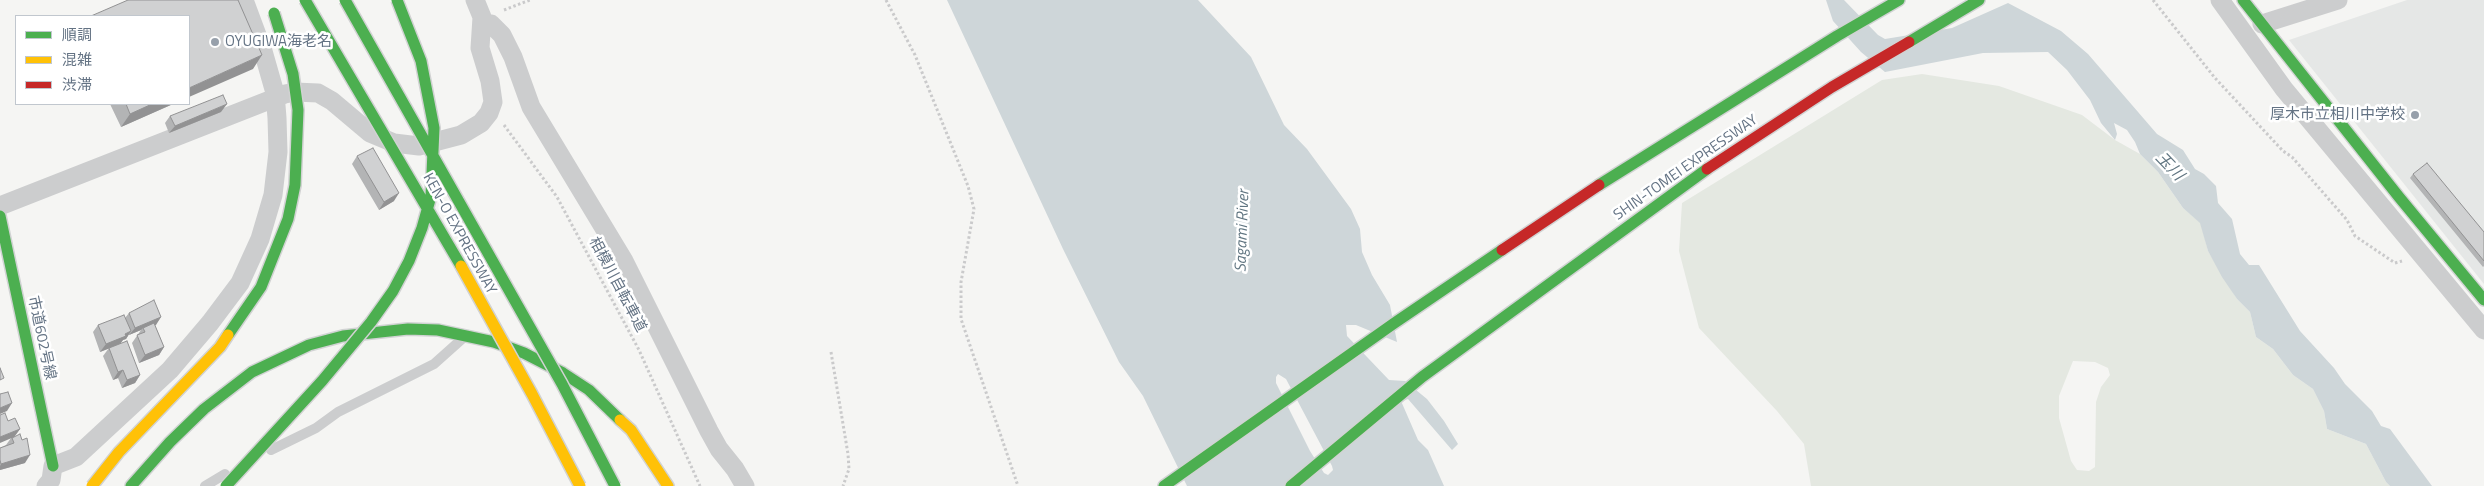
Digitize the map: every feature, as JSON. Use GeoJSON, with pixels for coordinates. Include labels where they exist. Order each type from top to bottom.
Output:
{"type":"FeatureCollection","features":[{"type":"Feature","properties":{"kind":"main road"},"geometry":{"type":"LineString","coordinates":[[92,486],[125,445],[220,347],[260,287],[275,255],[288,219],[295,185],[298,119],[291,67],[268,0]]}},
{"type":"Feature","properties":{"kind":"main road","name":"KEN-O EXPRESSWAY"},"geometry":{"type":"LineString","coordinates":[[305,0],[423,199],[532,394],[580,486]]}},
{"type":"Feature","properties":{"kind":"main road","name":"KEN-O EXPRESSWAY"},"geometry":{"type":"LineString","coordinates":[[346,0],[562,384],[615,486]]}},
{"type":"Feature","properties":{"kind":"main road"},"geometry":{"type":"LineString","coordinates":[[226,486],[322,381],[371,322],[397,284],[409,261],[422,228],[431,196],[434,163],[434,128],[421,61],[397,0]]}},
{"type":"Feature","properties":{"kind":"main road","name":"SHIN-TOMEI EXPRESSWAY"},"geometry":{"type":"LineString","coordinates":[[1164,486],[1394,324],[1623,169],[1837,36],[1900,0]]}},
{"type":"Feature","properties":{"kind":"main road","name":"SHIN-TOMEI EXPRESSWAY"},"geometry":{"type":"LineString","coordinates":[[1291,486],[1422,377],[1695,177],[1832,87],[1979,0]]}},
{"type":"Feature","properties":{"kind":"main road"},"geometry":{"type":"LineString","coordinates":[[2243,0],[2398,197],[2484,300]]}},
{"type":"Feature","properties":{"kind":"main road","name":"市道602号線"},"geometry":{"type":"LineString","coordinates":[[0,216],[53,466]]}},
{"type":"Feature","properties":{"kind":"main road"},"geometry":{"type":"LineString","coordinates":[[131,486],[170,442],[204,409],[252,372],[278,358],[309,345],[342,336],[377,330],[438,330],[467,335],[524,353],[563,373],[589,390],[632,430],[668,486]]}},
{"type":"Feature","properties":{"kind":"street"},"geometry":{"type":"LineString","coordinates":[[46,486],[51,480],[53,466],[76,457],[170,370],[210,323],[240,283],[260,239],[273,195],[278,152],[275,99],[263,51],[244,0]]}},
{"type":"Feature","properties":{"kind":"street"},"geometry":{"type":"LineString","coordinates":[[0,206],[296,92],[318,93],[332,101],[370,132],[394,143],[419,146],[461,135],[481,123],[489,113],[493,102],[490,81],[480,48],[482,23],[475,0]]}},
{"type":"Feature","properties":{"kind":"street"},"geometry":{"type":"LineString","coordinates":[[2220,0],[2284,89],[2484,330]]}},
{"type":"Feature","properties":{"kind":"street"},"geometry":{"type":"LineString","coordinates":[[2262,24],[2338,0]]}},
{"type":"Feature","properties":{"kind":"street"},"geometry":{"type":"LineString","coordinates":[[482,23],[491,24],[502,35],[513,57],[531,107],[624,261],[712,437],[719,449],[732,464],[745,486]]}},
{"type":"Feature","properties":{"kind":"lane"},"geometry":{"type":"LineString","coordinates":[[205,486],[316,428],[338,412],[434,364],[467,335]]}},
{"type":"Feature","properties":{"kind":"path"},"geometry":{"type":"LineString","coordinates":[[886,0],[915,55],[968,186],[974,209],[961,282],[961,319],[1018,486]]}},
{"type":"Feature","properties":{"kind":"path"},"geometry":{"type":"LineString","coordinates":[[2153,0],[2215,78],[2282,151],[2292,157],[2347,220],[2355,236],[2395,263],[2411,260]]}},
{"type":"Feature","properties":{"kind":"path","name":"相模川自転車道"},"geometry":{"type":"LineString","coordinates":[[489,113],[496,115],[556,197],[639,350],[700,486]]}},
{"type":"Feature","properties":{"kind":"path"},"geometry":{"type":"LineString","coordinates":[[831,352],[848,454],[849,469],[844,486]]}},
{"type":"Feature","properties":{"kind":"shaded area","name":"厚木市立相川中学校"},"geometry":{"type":"Polygon","coordinates":[[[2407,0],[2484,0],[2484,284],[2289,40],[2407,0]]]}},
{"type":"Feature","properties":{"kind":"shaded area"},"geometry":{"type":"Polygon","coordinates":[[[1922,74],[1999,86],[2082,115],[2115,140],[2140,154],[2158,172],[2183,208],[2201,223],[2208,251],[2237,299],[2250,312],[2256,337],[2273,349],[2293,375],[2313,389],[2324,411],[2327,429],[2366,444],[2390,486],[1811,486],[1804,444],[1777,411],[1699,328],[1679,251],[1682,203],[1882,80],[1922,74]],[[2073,361],[2059,396],[2059,418],[2071,461],[2077,470],[2089,471],[2095,467],[2096,402],[2101,387],[2110,375],[2108,368],[2095,362],[2073,361]]]}},
{"type":"Feature","properties":{"kind":"water","name":"Sagami River"},"geometry":{"type":"Polygon","coordinates":[[[947,0],[1198,0],[1251,57],[1284,125],[1307,149],[1351,209],[1360,229],[1362,252],[1372,275],[1390,305],[1397,342],[1356,325],[1346,325],[1347,336],[1389,380],[1405,381],[1427,399],[1444,421],[1458,444],[1452,450],[1408,399],[1401,401],[1418,440],[1428,450],[1444,486],[1187,486],[1143,396],[1119,362],[1063,249],[947,0]],[[1278,374],[1276,383],[1310,451],[1324,473],[1328,475],[1333,470],[1332,466],[1286,379],[1278,374]]]}},
{"type":"Feature","properties":{"kind":"water","name":"玉川"},"geometry":{"type":"Polygon","coordinates":[[[1826,0],[1844,0],[1878,35],[1885,39],[1952,28],[2008,3],[2061,31],[2088,54],[2157,134],[2183,150],[2195,169],[2204,174],[2216,186],[2218,203],[2232,219],[2240,254],[2249,265],[2259,265],[2300,331],[2334,368],[2345,384],[2372,411],[2381,426],[2390,429],[2432,486],[2390,486],[2366,444],[2327,429],[2324,411],[2313,389],[2293,375],[2273,349],[2256,337],[2250,312],[2237,299],[2222,277],[2208,251],[2200,223],[2183,208],[2158,172],[2140,154],[2127,130],[2114,123],[2117,134],[2115,140],[2101,123],[2090,100],[2067,70],[2048,52],[1983,53],[1885,72],[1861,52],[1833,21],[1826,0]]]}},
{"type":"Feature","properties":{"kind":"building","name":"OYUGIWA海老名"},"geometry":{"type":"Polygon","coordinates":[[[128,0],[238,0],[262,55],[190,88],[190,15],[93,15],[128,0]]]}},
{"type":"Feature","properties":{"kind":"building"},"geometry":{"type":"Polygon","coordinates":[[[223,95],[227,104],[175,126],[170,116],[223,95]]]}},
{"type":"Feature","properties":{"kind":"building"},"geometry":{"type":"Polygon","coordinates":[[[126,105],[150,105],[130,114],[126,105]]]}},
{"type":"Feature","properties":{"kind":"building"},"geometry":{"type":"Polygon","coordinates":[[[373,148],[399,193],[384,202],[357,156],[373,148]]]}},
{"type":"Feature","properties":{"kind":"building"},"geometry":{"type":"Polygon","coordinates":[[[2427,163],[2484,232],[2484,261],[2413,174],[2427,163]]]}},
{"type":"Feature","properties":{"kind":"building"},"geometry":{"type":"Polygon","coordinates":[[[154,300],[161,317],[135,328],[129,313],[154,300]]]}},
{"type":"Feature","properties":{"kind":"building"},"geometry":{"type":"Polygon","coordinates":[[[124,315],[131,331],[125,334],[126,336],[106,344],[98,325],[124,315]]]}},
{"type":"Feature","properties":{"kind":"building"},"geometry":{"type":"Polygon","coordinates":[[[154,323],[164,347],[145,355],[137,335],[145,332],[143,328],[154,323]]]}},
{"type":"Feature","properties":{"kind":"building"},"geometry":{"type":"Polygon","coordinates":[[[127,341],[140,375],[127,380],[123,370],[118,372],[109,348],[127,341]]]}},
{"type":"Feature","properties":{"kind":"building"},"geometry":{"type":"Polygon","coordinates":[[[0,368],[4,378],[0,380],[0,368]]]}},
{"type":"Feature","properties":{"kind":"building"},"geometry":{"type":"Polygon","coordinates":[[[8,392],[12,403],[0,408],[0,394],[8,392]]]}},
{"type":"Feature","properties":{"kind":"building"},"geometry":{"type":"Polygon","coordinates":[[[5,413],[8,421],[15,418],[20,429],[0,437],[0,415],[5,413]]]}},
{"type":"Feature","properties":{"kind":"building"},"geometry":{"type":"Polygon","coordinates":[[[20,434],[22,440],[27,438],[30,455],[1,464],[0,448],[14,443],[12,438],[20,434]]]}},
{"type":"Feature","properties":{"kind":"traffic: fast"},"geometry":{"type":"LineString","coordinates":[[305,0],[461,266]]}},
{"type":"Feature","properties":{"kind":"traffic: fast"},"geometry":{"type":"LineString","coordinates":[[345,0],[562,384],[615,486]]}},
{"type":"Feature","properties":{"kind":"traffic: fast"},"geometry":{"type":"LineString","coordinates":[[226,486],[322,381],[371,322],[393,291],[409,261],[422,228],[431,196],[434,128],[421,61],[397,0]]}},
{"type":"Feature","properties":{"kind":"traffic: fast"},"geometry":{"type":"LineString","coordinates":[[1599,185],[1837,36],[1899,0]]}},
{"type":"Feature","properties":{"kind":"traffic: fast"},"geometry":{"type":"LineString","coordinates":[[1909,42],[1979,0]]}},
{"type":"Feature","properties":{"kind":"traffic: fast"},"geometry":{"type":"LineString","coordinates":[[2243,0],[2399,197],[2484,300]]}},
{"type":"Feature","properties":{"kind":"traffic: fast"},"geometry":{"type":"LineString","coordinates":[[228,335],[261,287],[288,219],[295,185],[298,110],[293,74],[274,13]]}},
{"type":"Feature","properties":{"kind":"traffic: fast"},"geometry":{"type":"LineString","coordinates":[[1291,486],[1422,377],[1707,169]]}},
{"type":"Feature","properties":{"kind":"traffic: fast"},"geometry":{"type":"LineString","coordinates":[[0,216],[53,466]]}},
{"type":"Feature","properties":{"kind":"traffic: fast"},"geometry":{"type":"LineString","coordinates":[[1164,486],[1393,324],[1502,250]]}},
{"type":"Feature","properties":{"kind":"traffic: fast"},"geometry":{"type":"LineString","coordinates":[[131,486],[170,442],[204,409],[252,372],[309,345],[343,336],[408,329],[438,330],[494,342],[524,353],[563,373],[589,390],[620,420]]}},
{"type":"Feature","properties":{"kind":"traffic: slow"},"geometry":{"type":"LineString","coordinates":[[461,266],[532,394],[580,486]]}},
{"type":"Feature","properties":{"kind":"traffic: slow"},"geometry":{"type":"LineString","coordinates":[[92,486],[119,452],[220,347],[228,335]]}},
{"type":"Feature","properties":{"kind":"traffic: slow"},"geometry":{"type":"LineString","coordinates":[[620,420],[631,430],[668,486]]}},
{"type":"Feature","properties":{"kind":"traffic: jam"},"geometry":{"type":"LineString","coordinates":[[1707,169],[1832,87],[1909,42]]}},
{"type":"Feature","properties":{"kind":"traffic: jam"},"geometry":{"type":"LineString","coordinates":[[1502,250],[1599,185]]}},
{"type":"Feature","properties":{"kind":"place","name":"OYUGIWA海老名"},"geometry":{"type":"Point","coordinates":[215,42]}},
{"type":"Feature","properties":{"kind":"place","name":"厚木市立相川中学校"},"geometry":{"type":"Point","coordinates":[2415,115]}}]}
